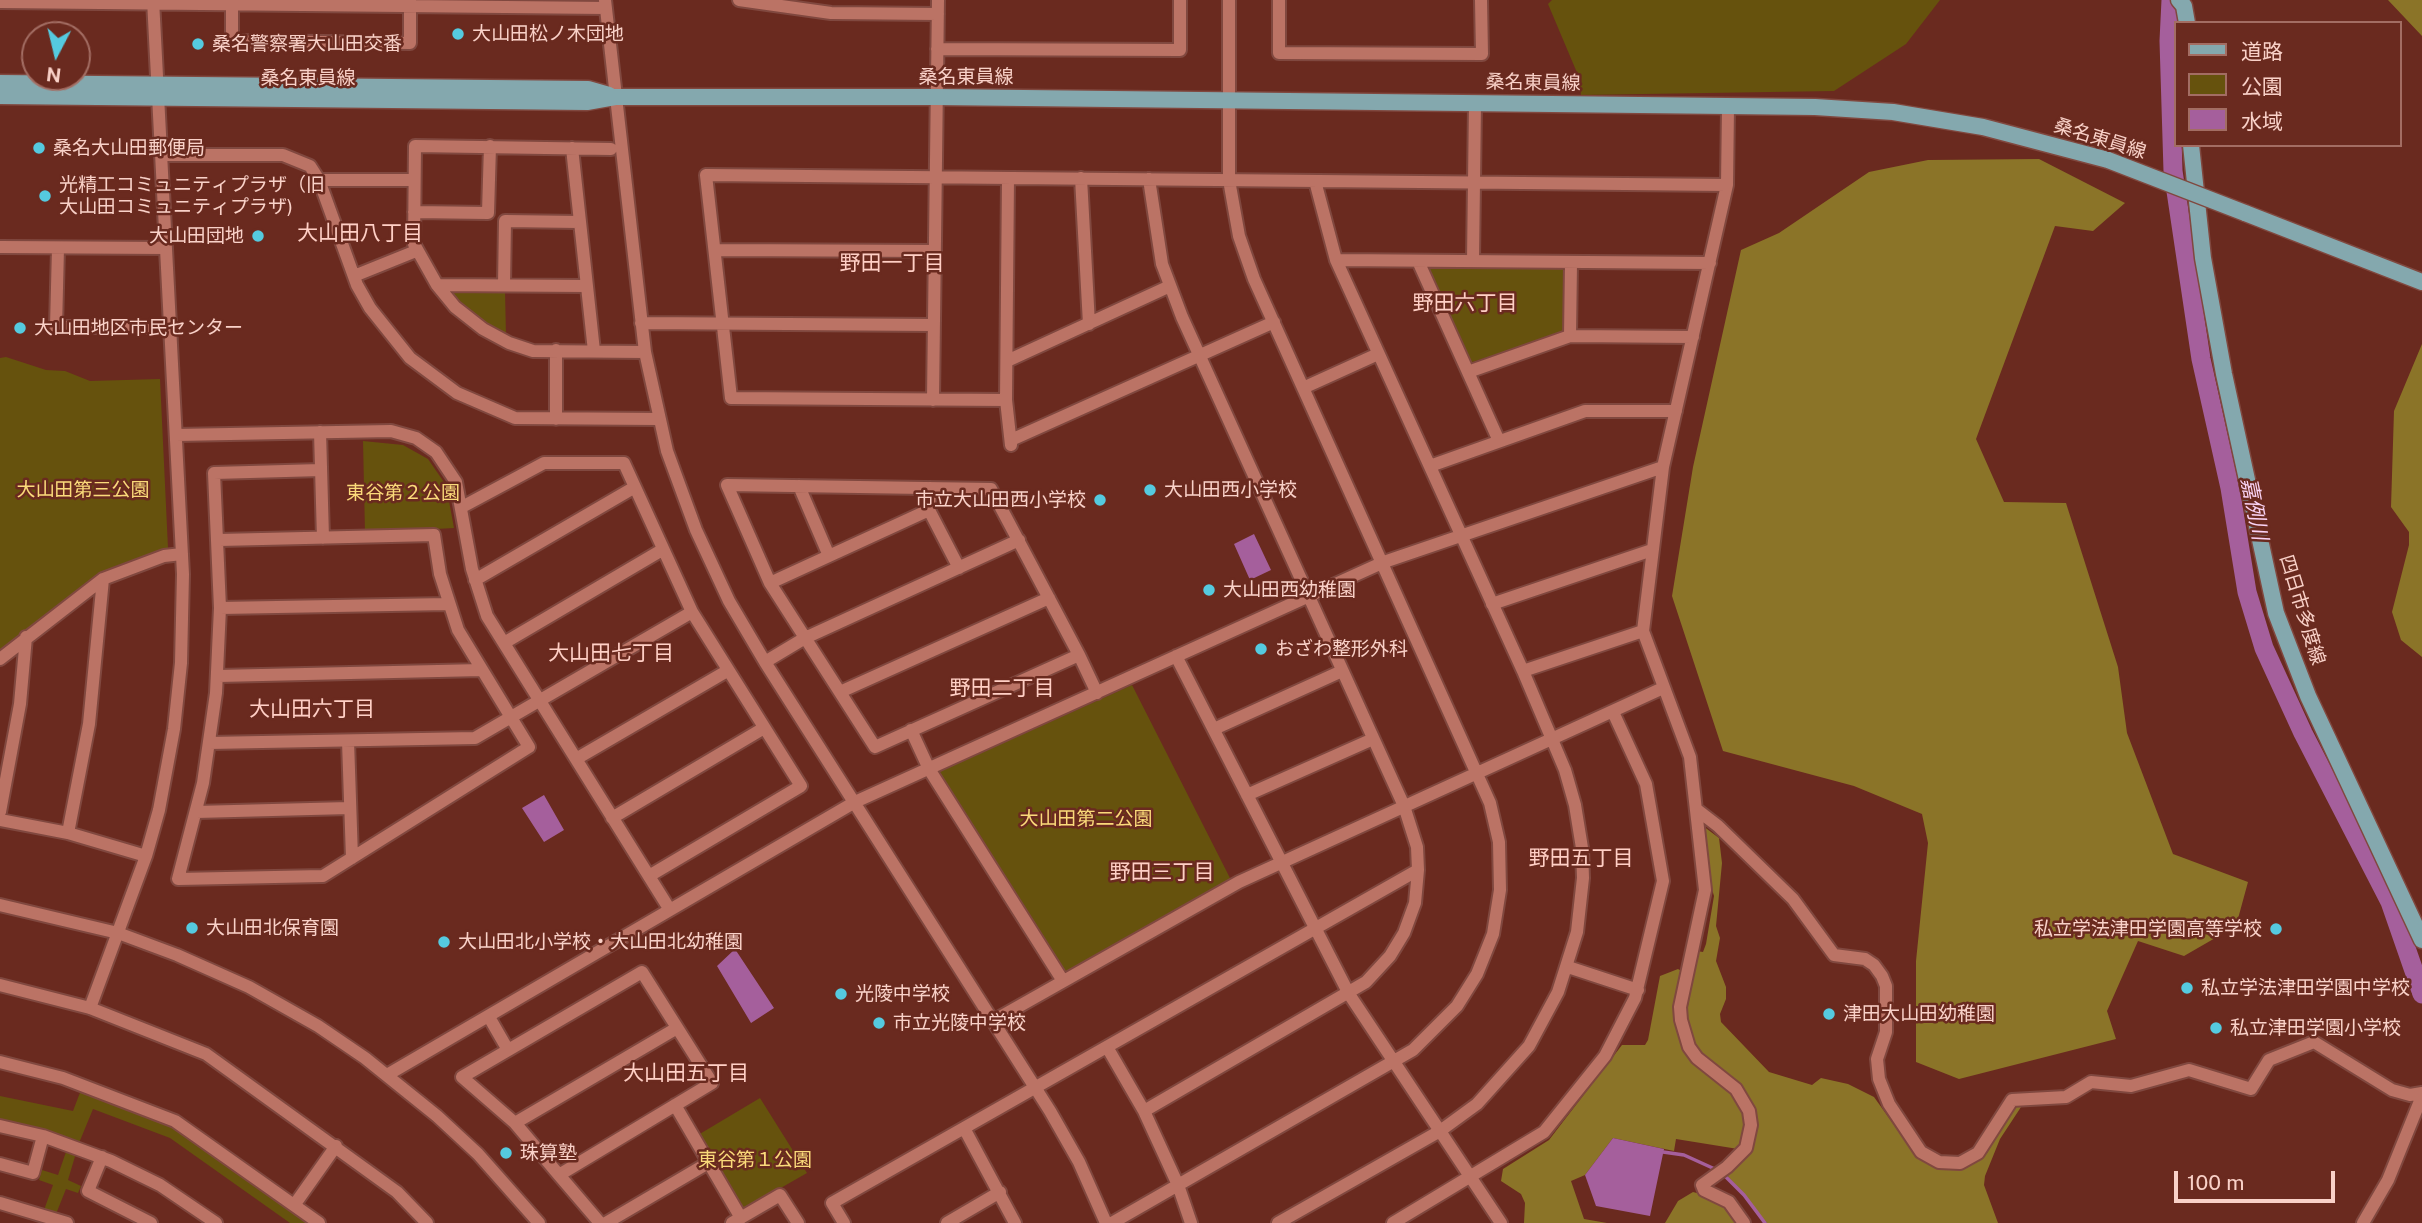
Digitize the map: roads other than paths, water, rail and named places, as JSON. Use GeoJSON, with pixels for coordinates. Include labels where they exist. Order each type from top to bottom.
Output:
{"type":"FeatureCollection","features":[{"type":"Feature","properties":{"kind":"main road"},"geometry":{"type":"LineString","coordinates":[[2182,2],[2187,21]]}},
{"type":"Feature","properties":{"kind":"main road","name":"桑名東員線"},"geometry":{"type":"LineString","coordinates":[[0,83],[158,90]]}},
{"type":"Feature","properties":{"kind":"main road","name":"桑名東員線"},"geometry":{"type":"LineString","coordinates":[[0,96],[158,90],[588,89],[615,97],[1230,100],[1815,107],[1893,112],[1983,127],[2108,160],[2422,282]]}},
{"type":"Feature","properties":{"kind":"main road","name":"四日市多度線"},"geometry":{"type":"LineString","coordinates":[[2191,147],[2203,258],[2224,374],[2276,613],[2308,696],[2422,940]]}},
{"type":"Feature","properties":{"kind":"street"},"geometry":{"type":"LineString","coordinates":[[739,0],[831,13],[938,15]]}},
{"type":"Feature","properties":{"kind":"street"},"geometry":{"type":"LineString","coordinates":[[933,400],[938,0]]}},
{"type":"Feature","properties":{"kind":"street"},"geometry":{"type":"LineString","coordinates":[[937,49],[1180,50],[1180,0]]}},
{"type":"Feature","properties":{"kind":"street"},"geometry":{"type":"LineString","coordinates":[[1112,1223],[1395,1063],[1425,1040],[1457,1006],[1477,974],[1493,934],[1500,890],[1499,842],[1494,814],[1478,772],[1273,321],[1239,236],[1229,180],[1229,0]]}},
{"type":"Feature","properties":{"kind":"street"},"geometry":{"type":"LineString","coordinates":[[1279,0],[1279,54],[1482,54],[1481,0]]}},
{"type":"Feature","properties":{"kind":"street"},"geometry":{"type":"LineString","coordinates":[[90,1008],[146,856],[165,783],[177,703],[184,603],[153,1]]}},
{"type":"Feature","properties":{"kind":"street"},"geometry":{"type":"LineString","coordinates":[[0,2],[153,1],[232,5],[606,4],[645,352],[659,419],[696,530],[729,601],[765,662],[1035,1087],[1079,1163],[1106,1223]]}},
{"type":"Feature","properties":{"kind":"street"},"geometry":{"type":"LineString","coordinates":[[232,5],[232,41],[410,43],[410,3]]}},
{"type":"Feature","properties":{"kind":"street"},"geometry":{"type":"LineString","coordinates":[[1473,261],[1475,103]]}},
{"type":"Feature","properties":{"kind":"street"},"geometry":{"type":"LineString","coordinates":[[1728,107],[1727,185],[1663,467],[1643,631],[1690,757],[1705,890],[1680,1007],[1681,1020],[1689,1046],[1696,1058],[1736,1089],[1749,1111],[1750,1139],[1746,1148],[1722,1171],[1702,1185],[1704,1191],[1729,1202],[1744,1223]]}},
{"type":"Feature","properties":{"kind":"street"},"geometry":{"type":"LineString","coordinates":[[611,149],[415,146],[416,250],[437,285],[463,314],[496,337],[525,349],[645,352]]}},
{"type":"Feature","properties":{"kind":"street"},"geometry":{"type":"LineString","coordinates":[[414,212],[488,213],[490,146]]}},
{"type":"Feature","properties":{"kind":"street"},"geometry":{"type":"LineString","coordinates":[[572,148],[594,351]]}},
{"type":"Feature","properties":{"kind":"street"},"geometry":{"type":"LineString","coordinates":[[162,155],[292,156],[310,166],[319,180],[354,276],[369,305],[397,345],[438,381],[496,413],[514,418],[659,419]]}},
{"type":"Feature","properties":{"kind":"street"},"geometry":{"type":"LineString","coordinates":[[1006,400],[731,398],[706,175],[1727,185]]}},
{"type":"Feature","properties":{"kind":"street"},"geometry":{"type":"LineString","coordinates":[[1008,178],[1006,400],[1011,442],[1273,321]]}},
{"type":"Feature","properties":{"kind":"street"},"geometry":{"type":"LineString","coordinates":[[1081,178],[1089,324]]}},
{"type":"Feature","properties":{"kind":"street"},"geometry":{"type":"LineString","coordinates":[[1144,1111],[1349,994],[1375,974],[1398,945],[1415,903],[1418,870],[1417,847],[1404,806],[1198,356],[1170,286],[1162,264],[1149,179]]}},
{"type":"Feature","properties":{"kind":"street"},"geometry":{"type":"LineString","coordinates":[[319,180],[414,180]]}},
{"type":"Feature","properties":{"kind":"street"},"geometry":{"type":"LineString","coordinates":[[1278,1223],[1440,1131],[1477,1104],[1516,1063],[1550,1011],[1568,967],[1579,916],[1583,859],[1575,805],[1553,739],[1336,260],[1315,181]]}},
{"type":"Feature","properties":{"kind":"street"},"geometry":{"type":"LineString","coordinates":[[504,285],[505,221],[579,222]]}},
{"type":"Feature","properties":{"kind":"street"},"geometry":{"type":"LineString","coordinates":[[0,247],[166,247]]}},
{"type":"Feature","properties":{"kind":"street"},"geometry":{"type":"LineString","coordinates":[[58,247],[57,327],[170,327]]}},
{"type":"Feature","properties":{"kind":"street"},"geometry":{"type":"LineString","coordinates":[[354,276],[416,250]]}},
{"type":"Feature","properties":{"kind":"street"},"geometry":{"type":"LineString","coordinates":[[715,250],[935,251]]}},
{"type":"Feature","properties":{"kind":"street"},"geometry":{"type":"LineString","coordinates":[[1336,260],[1710,263]]}},
{"type":"Feature","properties":{"kind":"street"},"geometry":{"type":"LineString","coordinates":[[1418,261],[1499,441]]}},
{"type":"Feature","properties":{"kind":"street"},"geometry":{"type":"LineString","coordinates":[[1570,336],[1571,263]]}},
{"type":"Feature","properties":{"kind":"street"},"geometry":{"type":"LineString","coordinates":[[437,285],[587,286]]}},
{"type":"Feature","properties":{"kind":"street"},"geometry":{"type":"LineString","coordinates":[[1007,361],[1170,286]]}},
{"type":"Feature","properties":{"kind":"street"},"geometry":{"type":"LineString","coordinates":[[641,323],[934,325]]}},
{"type":"Feature","properties":{"kind":"street"},"geometry":{"type":"LineString","coordinates":[[1468,372],[1570,336],[1693,337]]}},
{"type":"Feature","properties":{"kind":"street"},"geometry":{"type":"LineString","coordinates":[[556,351],[556,419]]}},
{"type":"Feature","properties":{"kind":"street"},"geometry":{"type":"LineString","coordinates":[[1303,388],[1378,354]]}},
{"type":"Feature","properties":{"kind":"street"},"geometry":{"type":"LineString","coordinates":[[1430,466],[1585,411],[1676,411]]}},
{"type":"Feature","properties":{"kind":"street"},"geometry":{"type":"LineString","coordinates":[[176,435],[391,431],[416,438],[436,452],[456,482],[475,580],[483,607],[539,702],[670,910]]}},
{"type":"Feature","properties":{"kind":"street"},"geometry":{"type":"LineString","coordinates":[[320,432],[323,538]]}},
{"type":"Feature","properties":{"kind":"street"},"geometry":{"type":"LineString","coordinates":[[462,507],[544,463],[624,463],[692,612],[801,786],[649,876]]}},
{"type":"Feature","properties":{"kind":"street"},"geometry":{"type":"LineString","coordinates":[[387,1075],[855,802],[1384,562],[1663,467]]}},
{"type":"Feature","properties":{"kind":"street"},"geometry":{"type":"LineString","coordinates":[[219,540],[433,535],[448,604],[458,630],[530,747],[323,876],[178,879],[196,812],[218,676],[219,540],[214,473],[321,470]]}},
{"type":"Feature","properties":{"kind":"street"},"geometry":{"type":"LineString","coordinates":[[1079,655],[875,747],[770,583],[727,485],[991,489],[1019,540],[1079,655],[1097,692]]}},
{"type":"Feature","properties":{"kind":"street"},"geometry":{"type":"LineString","coordinates":[[799,486],[829,556]]}},
{"type":"Feature","properties":{"kind":"street"},"geometry":{"type":"LineString","coordinates":[[475,580],[635,487]]}},
{"type":"Feature","properties":{"kind":"street"},"geometry":{"type":"LineString","coordinates":[[930,488],[929,510],[959,568]]}},
{"type":"Feature","properties":{"kind":"street"},"geometry":{"type":"LineString","coordinates":[[770,583],[929,510]]}},
{"type":"Feature","properties":{"kind":"street"},"geometry":{"type":"LineString","coordinates":[[765,662],[805,638],[1019,540]]}},
{"type":"Feature","properties":{"kind":"street"},"geometry":{"type":"LineString","coordinates":[[0,659],[103,579],[182,548]]}},
{"type":"Feature","properties":{"kind":"street"},"geometry":{"type":"LineString","coordinates":[[1492,604],[1652,550]]}},
{"type":"Feature","properties":{"kind":"street"},"geometry":{"type":"LineString","coordinates":[[504,643],[662,551]]}},
{"type":"Feature","properties":{"kind":"street"},"geometry":{"type":"LineString","coordinates":[[68,833],[89,724],[103,579]]}},
{"type":"Feature","properties":{"kind":"street"},"geometry":{"type":"LineString","coordinates":[[840,692],[1049,598]]}},
{"type":"Feature","properties":{"kind":"street"},"geometry":{"type":"LineString","coordinates":[[220,608],[448,604]]}},
{"type":"Feature","properties":{"kind":"street"},"geometry":{"type":"LineString","coordinates":[[209,743],[475,738],[692,612]]}},
{"type":"Feature","properties":{"kind":"street"},"geometry":{"type":"LineString","coordinates":[[1523,671],[1643,631]]}},
{"type":"Feature","properties":{"kind":"street"},"geometry":{"type":"LineString","coordinates":[[0,812],[20,704],[26,637]]}},
{"type":"Feature","properties":{"kind":"street"},"geometry":{"type":"LineString","coordinates":[[1176,656],[1349,994],[1501,1223]]}},
{"type":"Feature","properties":{"kind":"street"},"geometry":{"type":"LineString","coordinates":[[218,676],[482,670]]}},
{"type":"Feature","properties":{"kind":"street"},"geometry":{"type":"LineString","coordinates":[[576,760],[727,671]]}},
{"type":"Feature","properties":{"kind":"street"},"geometry":{"type":"LineString","coordinates":[[1214,729],[1342,671]]}},
{"type":"Feature","properties":{"kind":"street"},"geometry":{"type":"LineString","coordinates":[[993,1021],[1239,882],[1663,688]]}},
{"type":"Feature","properties":{"kind":"street"},"geometry":{"type":"LineString","coordinates":[[1393,1223],[1544,1132],[1605,1056],[1638,990],[1663,881],[1646,784],[1613,712]]}},
{"type":"Feature","properties":{"kind":"street"},"geometry":{"type":"LineString","coordinates":[[612,818],[764,728]]}},
{"type":"Feature","properties":{"kind":"street"},"geometry":{"type":"LineString","coordinates":[[911,730],[929,769],[1063,981]]}},
{"type":"Feature","properties":{"kind":"street"},"geometry":{"type":"LineString","coordinates":[[1247,795],[1373,739]]}},
{"type":"Feature","properties":{"kind":"street"},"geometry":{"type":"LineString","coordinates":[[348,741],[352,858]]}},
{"type":"Feature","properties":{"kind":"street"},"geometry":{"type":"LineString","coordinates":[[196,812],[349,808]]}},
{"type":"Feature","properties":{"kind":"street"},"geometry":{"type":"LineString","coordinates":[[1696,809],[1718,826],[1793,900],[1834,955],[1865,959],[1882,976],[1885,986],[1886,1032],[1877,1059],[1879,1079],[1889,1104],[1921,1152],[1939,1162],[1960,1163],[1978,1153],[2012,1100],[2066,1097],[2091,1082],[2131,1086],[2189,1070],[2251,1088],[2269,1060],[2307,1043],[2321,1045],[2392,1090],[2410,1095],[2422,1094],[2388,1180],[2363,1223]]}},
{"type":"Feature","properties":{"kind":"street"},"geometry":{"type":"LineString","coordinates":[[0,820],[68,833],[146,856]]}},
{"type":"Feature","properties":{"kind":"street"},"geometry":{"type":"LineString","coordinates":[[844,1223],[832,1203],[1418,870]]}},
{"type":"Feature","properties":{"kind":"street"},"geometry":{"type":"LineString","coordinates":[[0,905],[118,933],[211,969],[318,1026],[387,1075],[478,1154],[539,1223]]}},
{"type":"Feature","properties":{"kind":"street"},"geometry":{"type":"LineString","coordinates":[[1568,967],[1638,990]]}},
{"type":"Feature","properties":{"kind":"street"},"geometry":{"type":"LineString","coordinates":[[559,1175],[712,1083],[642,972],[462,1077],[515,1123],[559,1175],[600,1223]]}},
{"type":"Feature","properties":{"kind":"street"},"geometry":{"type":"LineString","coordinates":[[0,985],[90,1008],[206,1054],[397,1192],[427,1223]]}},
{"type":"Feature","properties":{"kind":"street"},"geometry":{"type":"LineString","coordinates":[[489,1017],[508,1050]]}},
{"type":"Feature","properties":{"kind":"street"},"geometry":{"type":"LineString","coordinates":[[515,1123],[677,1028]]}},
{"type":"Feature","properties":{"kind":"street"},"geometry":{"type":"LineString","coordinates":[[1107,1046],[1144,1111],[1178,1185],[1191,1223]]}},
{"type":"Feature","properties":{"kind":"street"},"geometry":{"type":"LineString","coordinates":[[0,1062],[63,1078],[175,1121],[319,1223]]}},
{"type":"Feature","properties":{"kind":"street"},"geometry":{"type":"LineString","coordinates":[[675,1105],[737,1221],[780,1195],[798,1223]]}},
{"type":"Feature","properties":{"kind":"street"},"geometry":{"type":"LineString","coordinates":[[0,1126],[43,1136],[102,1157],[160,1185],[216,1223]]}},
{"type":"Feature","properties":{"kind":"street"},"geometry":{"type":"LineString","coordinates":[[964,1128],[1015,1223]]}},
{"type":"Feature","properties":{"kind":"street"},"geometry":{"type":"LineString","coordinates":[[0,1164],[33,1173],[43,1136]]}},
{"type":"Feature","properties":{"kind":"street"},"geometry":{"type":"LineString","coordinates":[[295,1204],[336,1146]]}},
{"type":"Feature","properties":{"kind":"street"},"geometry":{"type":"LineString","coordinates":[[102,1157],[88,1191],[151,1223]]}},
{"type":"Feature","properties":{"kind":"street"},"geometry":{"type":"LineString","coordinates":[[606,1223],[708,1163]]}},
{"type":"Feature","properties":{"kind":"street"},"geometry":{"type":"LineString","coordinates":[[947,1223],[1000,1192]]}},
{"type":"Feature","properties":{"kind":"street"},"geometry":{"type":"LineString","coordinates":[[0,1203],[66,1223]]}},
{"type":"Feature","properties":{"kind":"water"},"geometry":{"type":"Polygon","coordinates":[[[1254,534],[1271,570],[1250,580],[1234,544],[1254,534]]]}},
{"type":"Feature","properties":{"kind":"water"},"geometry":{"type":"Polygon","coordinates":[[[544,795],[564,830],[544,842],[522,808],[544,795]]]}},
{"type":"Feature","properties":{"kind":"water"},"geometry":{"type":"Polygon","coordinates":[[[735,949],[774,1008],[751,1023],[717,966],[735,949]]]}},
{"type":"Feature","properties":{"kind":"water"},"geometry":{"type":"Polygon","coordinates":[[[1613,1138],[1664,1149],[1650,1216],[1596,1206],[1585,1175],[1613,1138]]]}},
{"type":"Feature","properties":{"kind":"waterway","name":"嘉例川"},"geometry":{"type":"LineString","coordinates":[[2171,0],[2169,41],[2173,171],[2201,359],[2230,488],[2247,592],[2264,648],[2303,733],[2390,902],[2422,994]]}},
{"type":"Feature","properties":{"kind":"waterway"},"geometry":{"type":"LineString","coordinates":[[1663,1152],[1684,1155],[1717,1170]]}},
{"type":"Feature","properties":{"kind":"waterway"},"geometry":{"type":"LineString","coordinates":[[1723,1174],[1744,1195],[1765,1223]]}},
{"type":"Feature","properties":{"kind":"place","name":"大山田松ノ木団地"},"geometry":{"type":"Point","coordinates":[458,34]}},
{"type":"Feature","properties":{"kind":"place","name":"桑名警察署大山田交番"},"geometry":{"type":"Point","coordinates":[198,44]}},
{"type":"Feature","properties":{"kind":"place","name":"桑名大山田郵便局"},"geometry":{"type":"Point","coordinates":[39,148]}},
{"type":"Feature","properties":{"kind":"place","name":"光精工コミュニティプラザ（旧 大山田コミュニティプラザ)"},"geometry":{"type":"Point","coordinates":[45,196]}},
{"type":"Feature","properties":{"kind":"place","name":"大山田団地"},"geometry":{"type":"Point","coordinates":[258,236]}},
{"type":"Feature","properties":{"kind":"place","name":"大山田地区市民センター"},"geometry":{"type":"Point","coordinates":[20,328]}},
{"type":"Feature","properties":{"kind":"place","name":"大山田西小学校"},"geometry":{"type":"Point","coordinates":[1150,490]}},
{"type":"Feature","properties":{"kind":"place","name":"市立大山田西小学校"},"geometry":{"type":"Point","coordinates":[1100,500]}},
{"type":"Feature","properties":{"kind":"place","name":"大山田西幼稚園"},"geometry":{"type":"Point","coordinates":[1209,590]}},
{"type":"Feature","properties":{"kind":"place","name":"おざわ整形外科"},"geometry":{"type":"Point","coordinates":[1261,649]}},
{"type":"Feature","properties":{"kind":"place","name":"大山田北保育園"},"geometry":{"type":"Point","coordinates":[192,928]}},
{"type":"Feature","properties":{"kind":"place","name":"私立学法津田学園高等学校"},"geometry":{"type":"Point","coordinates":[2276,929]}},
{"type":"Feature","properties":{"kind":"place","name":"大山田北小学校・大山田北幼稚園"},"geometry":{"type":"Point","coordinates":[444,942]}},
{"type":"Feature","properties":{"kind":"place","name":"私立学法津田学園中学校"},"geometry":{"type":"Point","coordinates":[2187,988]}},
{"type":"Feature","properties":{"kind":"place","name":"光陵中学校"},"geometry":{"type":"Point","coordinates":[841,994]}},
{"type":"Feature","properties":{"kind":"place","name":"津田大山田幼稚園"},"geometry":{"type":"Point","coordinates":[1829,1014]}},
{"type":"Feature","properties":{"kind":"place","name":"市立光陵中学校"},"geometry":{"type":"Point","coordinates":[879,1023]}},
{"type":"Feature","properties":{"kind":"place","name":"私立津田学園小学校"},"geometry":{"type":"Point","coordinates":[2216,1028]}},
{"type":"Feature","properties":{"kind":"place","name":"珠算塾"},"geometry":{"type":"Point","coordinates":[506,1153]}},
{"type":"Feature","properties":{"kind":"district","name":"大山田八丁目"},"geometry":{"type":"Point","coordinates":[360,234]}},
{"type":"Feature","properties":{"kind":"district","name":"野田一丁目"},"geometry":{"type":"Point","coordinates":[892,264]}},
{"type":"Feature","properties":{"kind":"district","name":"野田六丁目"},"geometry":{"type":"Point","coordinates":[1465,304]}},
{"type":"Feature","properties":{"kind":"district","name":"大山田七丁目"},"geometry":{"type":"Point","coordinates":[611,654]}},
{"type":"Feature","properties":{"kind":"district","name":"野田二丁目"},"geometry":{"type":"Point","coordinates":[1002,689]}},
{"type":"Feature","properties":{"kind":"district","name":"大山田六丁目"},"geometry":{"type":"Point","coordinates":[312,710]}},
{"type":"Feature","properties":{"kind":"district","name":"野田五丁目"},"geometry":{"type":"Point","coordinates":[1581,859]}},
{"type":"Feature","properties":{"kind":"district","name":"野田三丁目"},"geometry":{"type":"Point","coordinates":[1162,873]}},
{"type":"Feature","properties":{"kind":"district","name":"大山田五丁目"},"geometry":{"type":"Point","coordinates":[686,1074]}},
{"type":"Feature","properties":{"kind":"park label","name":"大山田第三公園"},"geometry":{"type":"Point","coordinates":[83,490]}},
{"type":"Feature","properties":{"kind":"park label","name":"東谷第２公園"},"geometry":{"type":"Point","coordinates":[403,493]}},
{"type":"Feature","properties":{"kind":"park label","name":"大山田第二公園"},"geometry":{"type":"Point","coordinates":[1086,819]}},
{"type":"Feature","properties":{"kind":"park label","name":"東谷第１公園"},"geometry":{"type":"Point","coordinates":[755,1160]}}]}
